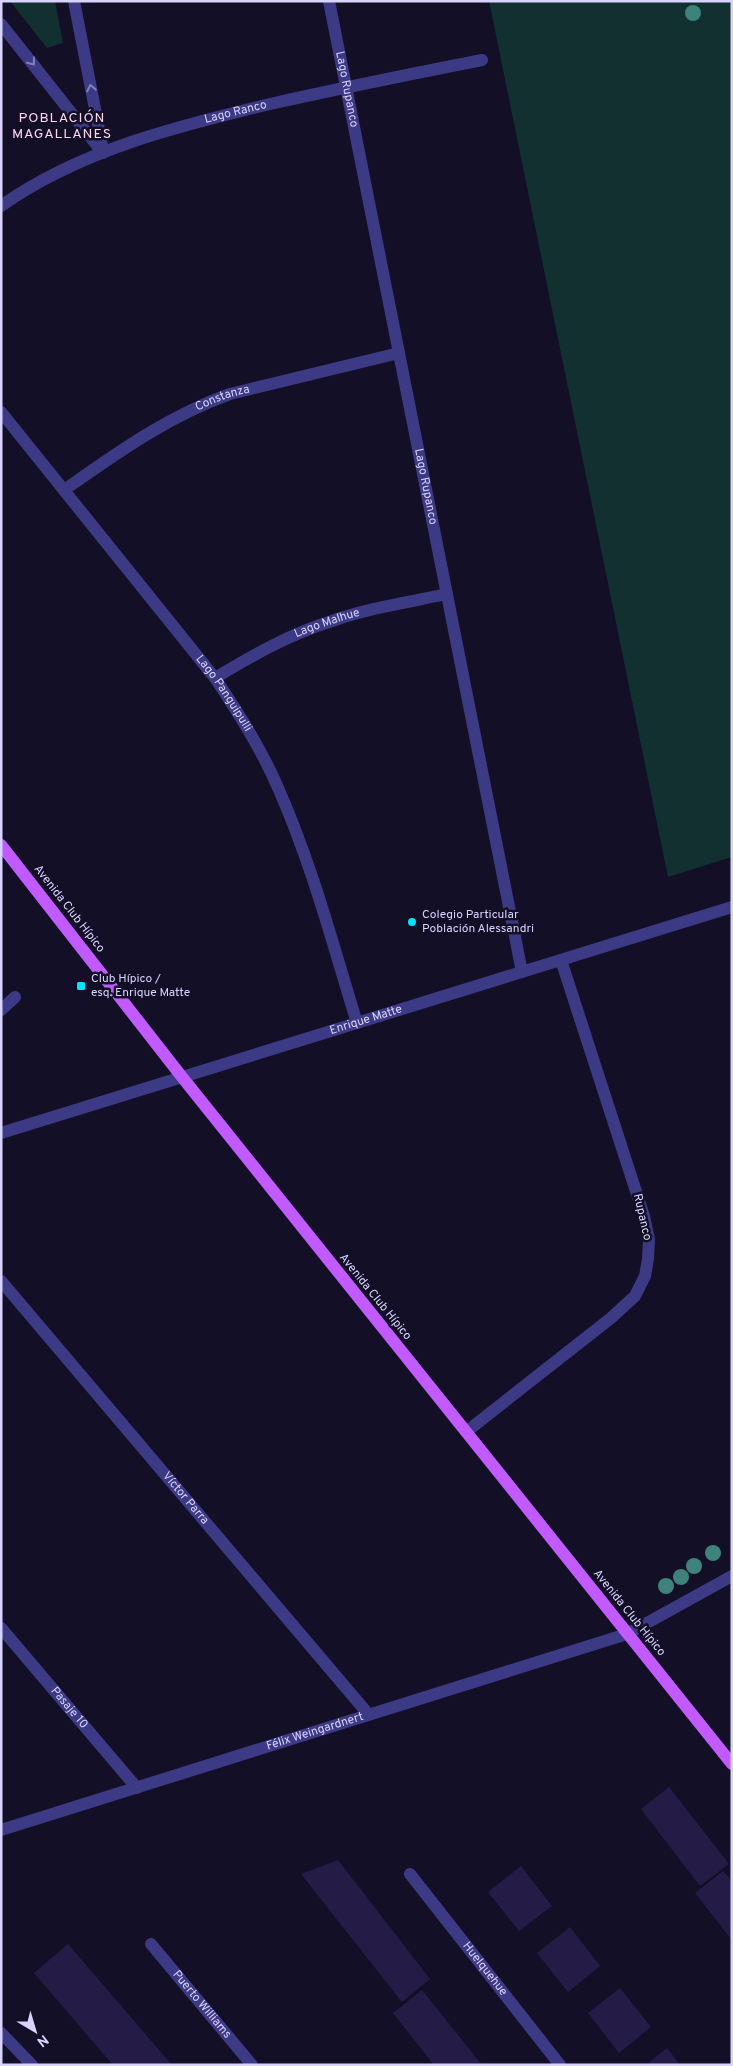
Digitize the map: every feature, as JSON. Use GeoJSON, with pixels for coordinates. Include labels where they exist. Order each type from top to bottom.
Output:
{"type":"FeatureCollection","features":[{"type":"Feature","properties":{"kind":"main road","name":"Avenida Club Hípico"},"geometry":{"type":"LineString","coordinates":[[1,845],[182,1077],[732,1764]]}},
{"type":"Feature","properties":{"kind":"street"},"geometry":{"type":"LineString","coordinates":[[74,1],[103,153]]}},
{"type":"Feature","properties":{"kind":"street","name":"Lago Rupanco"},"geometry":{"type":"LineString","coordinates":[[329,1],[522,972]]}},
{"type":"Feature","properties":{"kind":"street"},"geometry":{"type":"LineString","coordinates":[[1,24],[103,153]]}},
{"type":"Feature","properties":{"kind":"street","name":"Lago Ranco"},"geometry":{"type":"LineString","coordinates":[[1,206],[48,177],[103,153],[206,120],[346,86],[482,60]]}},
{"type":"Feature","properties":{"kind":"street","name":"Constanza"},"geometry":{"type":"LineString","coordinates":[[64,490],[136,440],[204,403],[230,394],[400,353]]}},
{"type":"Feature","properties":{"kind":"street","name":"Lago Panguipulli"},"geometry":{"type":"LineString","coordinates":[[1,412],[215,678],[247,727],[279,790],[317,894],[357,1023]]}},
{"type":"Feature","properties":{"kind":"street","name":"Lago Malhue"},"geometry":{"type":"LineString","coordinates":[[215,678],[254,654],[296,634],[332,621],[447,594]]}},
{"type":"Feature","properties":{"kind":"street","name":"Enrique Matte"},"geometry":{"type":"LineString","coordinates":[[1,1133],[732,907]]}},
{"type":"Feature","properties":{"kind":"street","name":"Rupanco"},"geometry":{"type":"LineString","coordinates":[[466,1432],[611,1318],[635,1296],[645,1276],[649,1240],[644,1216],[561,960]]}},
{"type":"Feature","properties":{"kind":"street"},"geometry":{"type":"LineString","coordinates":[[1,1010],[15,997]]}},
{"type":"Feature","properties":{"kind":"street","name":"Víctor Parra"},"geometry":{"type":"LineString","coordinates":[[1,1281],[369,1715]]}},
{"type":"Feature","properties":{"kind":"street","name":"Félix Weingardnert"},"geometry":{"type":"LineString","coordinates":[[1,1830],[627,1634],[732,1576]]}},
{"type":"Feature","properties":{"kind":"street","name":"Pasaje 10"},"geometry":{"type":"LineString","coordinates":[[1,1628],[137,1788]]}},
{"type":"Feature","properties":{"kind":"street","name":"Huelquehue"},"geometry":{"type":"LineString","coordinates":[[410,1874],[560,2065]]}},
{"type":"Feature","properties":{"kind":"street","name":"Puerto Williams"},"geometry":{"type":"LineString","coordinates":[[151,1944],[252,2065]]}},
{"type":"Feature","properties":{"kind":"street"},"geometry":{"type":"LineString","coordinates":[[1,2033],[32,2065]]}},
{"type":"Feature","properties":{"kind":"green space"},"geometry":{"type":"Polygon","coordinates":[[[10,1],[55,1],[63,43],[47,48],[10,1]]]}},
{"type":"Feature","properties":{"kind":"green space"},"geometry":{"type":"Polygon","coordinates":[[[489,1],[732,1],[732,857],[668,877],[489,1]]]}},
{"type":"Feature","properties":{"kind":"building"},"geometry":{"type":"Polygon","coordinates":[[[669,1787],[729,1864],[700,1886],[641,1809],[669,1787]]]}},
{"type":"Feature","properties":{"kind":"building"},"geometry":{"type":"Polygon","coordinates":[[[338,1860],[430,1979],[402,2002],[301,1874],[338,1860]]]}},
{"type":"Feature","properties":{"kind":"building"},"geometry":{"type":"Polygon","coordinates":[[[521,1866],[552,1906],[519,1931],[488,1892],[521,1866]]]}},
{"type":"Feature","properties":{"kind":"building"},"geometry":{"type":"Polygon","coordinates":[[[723,1871],[732,1882],[732,1940],[695,1893],[723,1871]]]}},
{"type":"Feature","properties":{"kind":"building"},"geometry":{"type":"Polygon","coordinates":[[[570,1927],[600,1966],[568,1992],[537,1953],[570,1927]]]}},
{"type":"Feature","properties":{"kind":"building"},"geometry":{"type":"Polygon","coordinates":[[[68,1944],[172,2065],[113,2065],[34,1973],[68,1944]]]}},
{"type":"Feature","properties":{"kind":"building"},"geometry":{"type":"Polygon","coordinates":[[[620,1988],[651,2027],[619,2053],[588,2013],[620,1988]]]}},
{"type":"Feature","properties":{"kind":"building"},"geometry":{"type":"Polygon","coordinates":[[[422,1990],[482,2065],[434,2065],[393,2013],[422,1990]]]}},
{"type":"Feature","properties":{"kind":"building"},"geometry":{"type":"Polygon","coordinates":[[[667,2048],[680,2065],[646,2065],[667,2048]]]}},
{"type":"Feature","properties":{"kind":"place","name":"Colegio Particular Población Alessandri"},"geometry":{"type":"Point","coordinates":[412,922]}},
{"type":"Feature","properties":{"kind":"place","name":"Club Hípico / esq. Enrique Matte"},"geometry":{"type":"Point","coordinates":[81,986]}},
{"type":"Feature","properties":{"kind":"district","name":"POBLACIÓN MAGALLANES"},"geometry":{"type":"Point","coordinates":[62,126]}}]}
